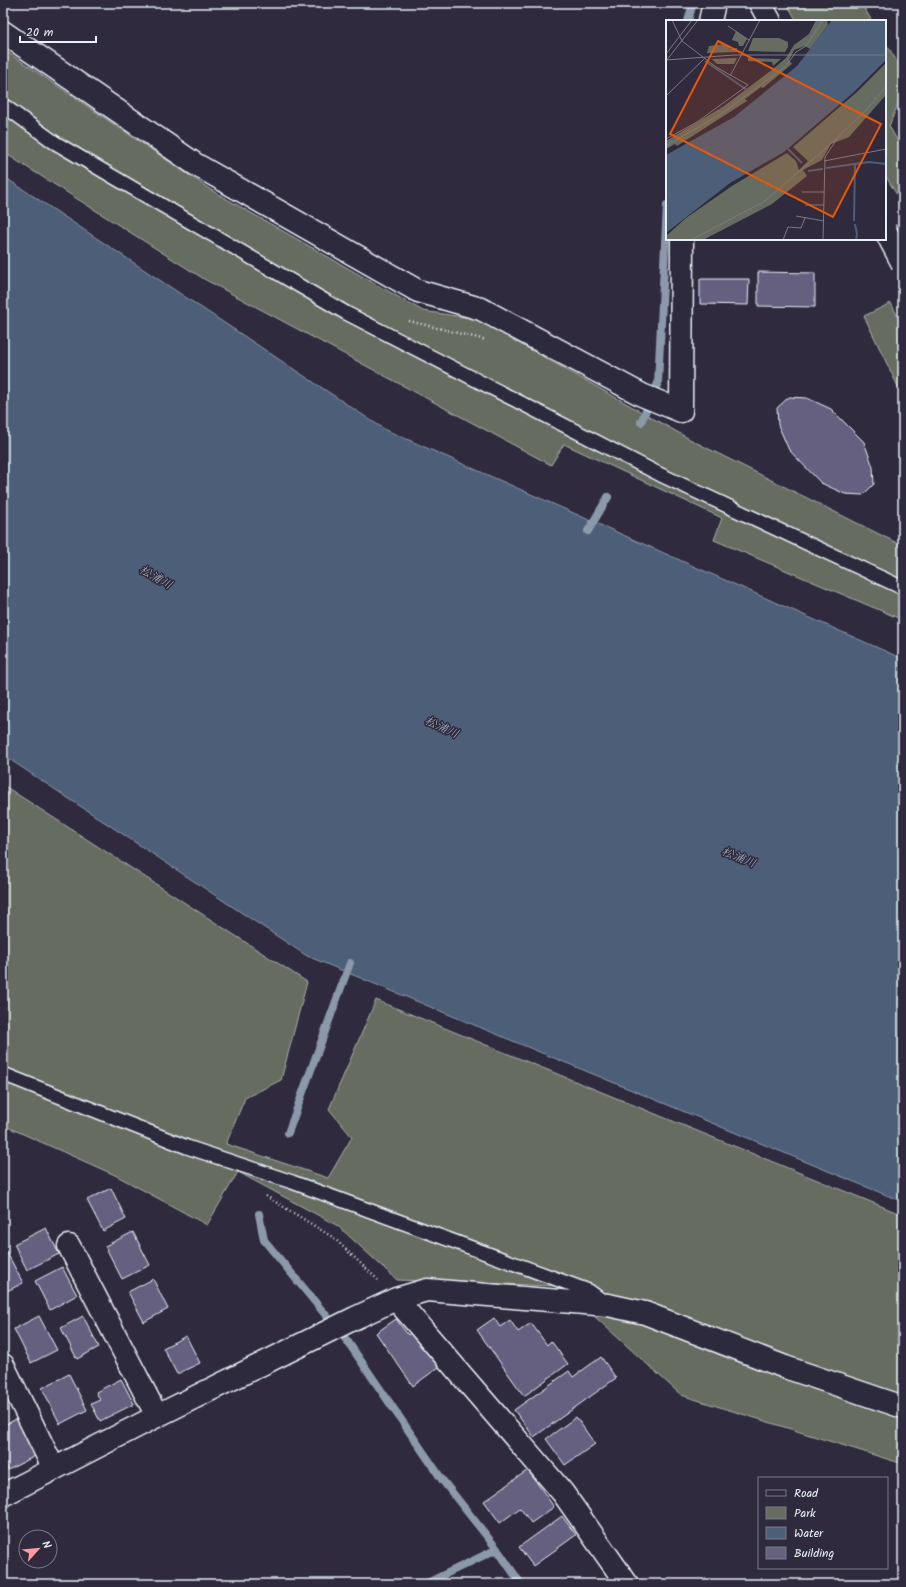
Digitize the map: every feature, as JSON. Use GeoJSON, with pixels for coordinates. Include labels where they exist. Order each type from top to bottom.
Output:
{"type":"FeatureCollection","features":[{"type":"Feature","properties":{"kind":"main road"},"geometry":{"type":"LineString","coordinates":[[710,20],[714,3]]}},
{"type":"Feature","properties":{"kind":"main road"},"geometry":{"type":"LineString","coordinates":[[760,3],[769,20]]}},
{"type":"Feature","properties":{"kind":"main road"},"geometry":{"type":"LineString","coordinates":[[3,32],[195,164],[418,291],[481,309],[642,395],[680,411],[682,240]]}},
{"type":"Feature","properties":{"kind":"main road"},"geometry":{"type":"LineString","coordinates":[[886,232],[903,264]]}},
{"type":"Feature","properties":{"kind":"main road"},"geometry":{"type":"LineString","coordinates":[[886,237],[903,237]]}},
{"type":"Feature","properties":{"kind":"main road"},"geometry":{"type":"LineString","coordinates":[[70,1246],[157,1416]]}},
{"type":"Feature","properties":{"kind":"main road"},"geometry":{"type":"LineString","coordinates":[[3,1495],[157,1416],[355,1318],[396,1299],[427,1290],[608,1305],[645,1313],[785,1367],[903,1407]]}},
{"type":"Feature","properties":{"kind":"main road"},"geometry":{"type":"LineString","coordinates":[[396,1299],[563,1493],[627,1584]]}},
{"type":"Feature","properties":{"kind":"main road"},"geometry":{"type":"LineString","coordinates":[[3,1365],[54,1469]]}},
{"type":"Feature","properties":{"kind":"lane"},"geometry":{"type":"LineString","coordinates":[[3,105],[54,142],[346,314],[661,475],[903,588]]}},
{"type":"Feature","properties":{"kind":"lane"},"geometry":{"type":"LineString","coordinates":[[3,1074],[187,1147],[292,1182],[588,1290],[608,1305]]}},
{"type":"Feature","properties":{"kind":"path"},"geometry":{"type":"LineString","coordinates":[[406,321],[491,342]]}},
{"type":"Feature","properties":{"kind":"path"},"geometry":{"type":"LineString","coordinates":[[261,1193],[334,1238],[396,1299]]}},
{"type":"Feature","properties":{"kind":"green space"},"geometry":{"type":"Polygon","coordinates":[[[786,3],[861,3],[871,20],[796,20],[786,3]]]}},
{"type":"Feature","properties":{"kind":"green space"},"geometry":{"type":"Polygon","coordinates":[[[886,44],[903,71],[903,92],[889,126],[903,150],[903,192],[897,195],[886,177],[886,44]]]}},
{"type":"Feature","properties":{"kind":"green space"},"geometry":{"type":"Polygon","coordinates":[[[3,49],[211,190],[423,311],[476,319],[695,442],[903,546],[903,620],[714,540],[722,518],[564,444],[551,465],[204,279],[3,152],[3,49]]]}},
{"type":"Feature","properties":{"kind":"green space"},"geometry":{"type":"Polygon","coordinates":[[[891,303],[903,327],[903,397],[864,316],[891,303]]]}},
{"type":"Feature","properties":{"kind":"green space"},"geometry":{"type":"Polygon","coordinates":[[[3,785],[307,982],[281,1080],[245,1098],[226,1144],[328,1178],[352,1137],[329,1109],[376,1000],[903,1215],[903,1464],[681,1395],[594,1316],[556,1286],[397,1280],[338,1226],[238,1172],[207,1225],[117,1176],[3,1125],[3,785]]]}},
{"type":"Feature","properties":{"kind":"water","name":"松浦川"},"geometry":{"type":"Polygon","coordinates":[[[3,176],[384,429],[903,659],[903,1202],[307,956],[3,755],[3,176]]]}},
{"type":"Feature","properties":{"kind":"building"},"geometry":{"type":"Polygon","coordinates":[[[758,272],[815,273],[815,307],[758,306],[758,272]]]}},
{"type":"Feature","properties":{"kind":"building"},"geometry":{"type":"Polygon","coordinates":[[[700,279],[749,279],[748,305],[700,304],[700,279]]]}},
{"type":"Feature","properties":{"kind":"building"},"geometry":{"type":"Polygon","coordinates":[[[789,397],[807,398],[831,409],[864,442],[873,467],[874,484],[863,495],[845,494],[821,483],[789,450],[778,425],[777,408],[789,397]]]}},
{"type":"Feature","properties":{"kind":"building"},"geometry":{"type":"Polygon","coordinates":[[[111,1188],[126,1219],[103,1231],[87,1200],[111,1188]]]}},
{"type":"Feature","properties":{"kind":"building"},"geometry":{"type":"Polygon","coordinates":[[[46,1228],[59,1254],[27,1270],[14,1244],[46,1228]]]}},
{"type":"Feature","properties":{"kind":"building"},"geometry":{"type":"Polygon","coordinates":[[[133,1232],[150,1265],[122,1279],[105,1246],[133,1232]]]}},
{"type":"Feature","properties":{"kind":"building"},"geometry":{"type":"Polygon","coordinates":[[[3,1247],[23,1283],[3,1293],[3,1247]]]}},
{"type":"Feature","properties":{"kind":"building"},"geometry":{"type":"Polygon","coordinates":[[[62,1267],[77,1295],[50,1310],[35,1281],[62,1267]]]}},
{"type":"Feature","properties":{"kind":"building"},"geometry":{"type":"Polygon","coordinates":[[[153,1279],[168,1309],[144,1322],[128,1292],[153,1279]]]}},
{"type":"Feature","properties":{"kind":"building"},"geometry":{"type":"Polygon","coordinates":[[[39,1316],[57,1350],[31,1363],[14,1329],[39,1316]]]}},
{"type":"Feature","properties":{"kind":"building"},"geometry":{"type":"Polygon","coordinates":[[[83,1316],[99,1347],[77,1359],[61,1328],[83,1316]]]}},
{"type":"Feature","properties":{"kind":"building"},"geometry":{"type":"Polygon","coordinates":[[[494,1318],[500,1327],[510,1320],[518,1332],[531,1323],[547,1345],[551,1341],[568,1364],[524,1396],[477,1330],[494,1318]]]}},
{"type":"Feature","properties":{"kind":"building"},"geometry":{"type":"Polygon","coordinates":[[[396,1319],[408,1335],[413,1330],[439,1367],[413,1386],[376,1333],[396,1319]]]}},
{"type":"Feature","properties":{"kind":"building"},"geometry":{"type":"Polygon","coordinates":[[[186,1336],[200,1363],[177,1374],[163,1348],[186,1336]]]}},
{"type":"Feature","properties":{"kind":"building"},"geometry":{"type":"Polygon","coordinates":[[[601,1357],[616,1378],[534,1437],[514,1410],[569,1371],[573,1377],[601,1357]]]}},
{"type":"Feature","properties":{"kind":"building"},"geometry":{"type":"Polygon","coordinates":[[[69,1374],[87,1410],[60,1424],[42,1388],[69,1374]]]}},
{"type":"Feature","properties":{"kind":"building"},"geometry":{"type":"Polygon","coordinates":[[[121,1379],[134,1404],[100,1421],[91,1404],[100,1400],[96,1392],[121,1379]]]}},
{"type":"Feature","properties":{"kind":"building"},"geometry":{"type":"Polygon","coordinates":[[[576,1417],[595,1444],[565,1465],[546,1439],[576,1417]]]}},
{"type":"Feature","properties":{"kind":"building"},"geometry":{"type":"Polygon","coordinates":[[[18,1418],[37,1455],[8,1470],[3,1460],[3,1426],[18,1418]]]}},
{"type":"Feature","properties":{"kind":"building"},"geometry":{"type":"Polygon","coordinates":[[[528,1470],[554,1507],[531,1523],[520,1508],[500,1523],[484,1501],[528,1470]]]}},
{"type":"Feature","properties":{"kind":"building"},"geometry":{"type":"Polygon","coordinates":[[[562,1516],[576,1535],[533,1566],[519,1547],[562,1516]]]}},
{"type":"Feature","properties":{"kind":"waterway"},"geometry":{"type":"LineString","coordinates":[[688,20],[693,3]]}},
{"type":"Feature","properties":{"kind":"waterway"},"geometry":{"type":"LineString","coordinates":[[641,422],[658,383],[666,225]]}},
{"type":"Feature","properties":{"kind":"waterway"},"geometry":{"type":"LineString","coordinates":[[588,531],[608,497]]}},
{"type":"Feature","properties":{"kind":"waterway"},"geometry":{"type":"LineString","coordinates":[[288,1133],[350,963]]}},
{"type":"Feature","properties":{"kind":"waterway"},"geometry":{"type":"LineString","coordinates":[[259,1214],[264,1240],[348,1342],[443,1481],[497,1549],[521,1584]]}},
{"type":"Feature","properties":{"kind":"waterway"},"geometry":{"type":"LineString","coordinates":[[425,1584],[497,1549]]}}]}
